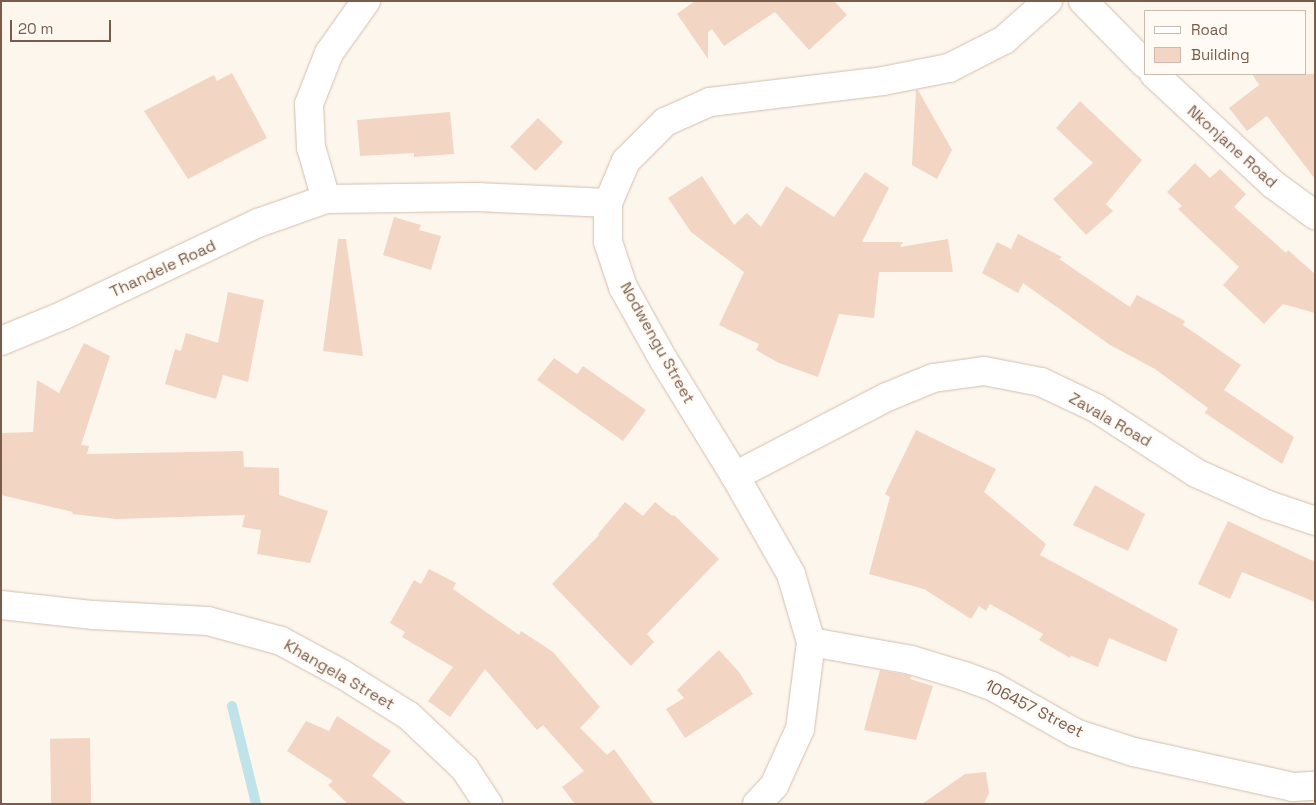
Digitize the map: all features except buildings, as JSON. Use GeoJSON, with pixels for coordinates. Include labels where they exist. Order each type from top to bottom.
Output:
{"type":"FeatureCollection","features":[{"type":"Feature","properties":{"kind":"street"},"geometry":{"type":"LineString","coordinates":[[326,199],[311,147],[309,104],[329,53],[366,1]]}},
{"type":"Feature","properties":{"kind":"street","name":"Nodwengu Street"},"geometry":{"type":"LineString","coordinates":[[757,804],[774,786],[800,729],[811,642],[791,574],[735,476],[663,359],[623,286],[608,242],[608,203],[626,161],[665,122],[710,102],[883,81],[949,68],[1004,40],[1048,1]]}},
{"type":"Feature","properties":{"kind":"street"},"geometry":{"type":"LineString","coordinates":[[1084,1],[1144,63]]}},
{"type":"Feature","properties":{"kind":"street","name":"Nkonjane Road"},"geometry":{"type":"LineString","coordinates":[[1155,75],[1274,185],[1315,215]]}},
{"type":"Feature","properties":{"kind":"street","name":"Thandele Road"},"geometry":{"type":"LineString","coordinates":[[1,341],[64,316],[258,223],[326,199],[477,197],[608,203]]}},
{"type":"Feature","properties":{"kind":"street","name":"Zavala Road"},"geometry":{"type":"LineString","coordinates":[[735,476],[887,397],[933,378],[984,371],[1041,382],[1096,408],[1196,473],[1315,522]]}},
{"type":"Feature","properties":{"kind":"street","name":"Khangela Street"},"geometry":{"type":"LineString","coordinates":[[1,605],[94,615],[208,621],[281,641],[342,674],[409,716],[465,769],[488,804]]}},
{"type":"Feature","properties":{"kind":"street","name":"106457 Street"},"geometry":{"type":"LineString","coordinates":[[811,642],[911,660],[964,676],[992,686],[1075,733],[1134,752],[1293,787],[1315,786]]}},
{"type":"Feature","properties":{"kind":"waterway"},"geometry":{"type":"LineString","coordinates":[[232,706],[256,804]]}}]}
